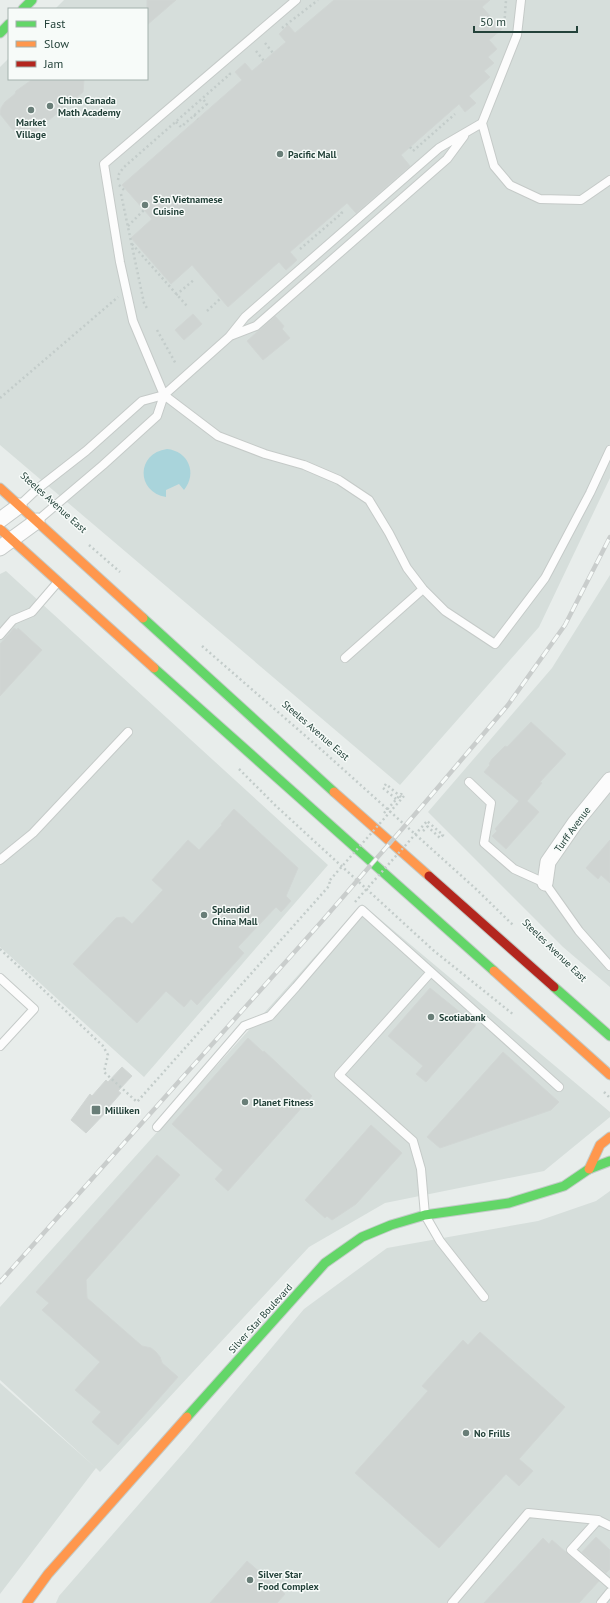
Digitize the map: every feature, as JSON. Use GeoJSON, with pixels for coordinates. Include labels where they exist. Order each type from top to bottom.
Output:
{"type":"FeatureCollection","features":[{"type":"Feature","properties":{"kind":"main road"},"geometry":{"type":"LineString","coordinates":[[24,8],[32,0]]}},
{"type":"Feature","properties":{"kind":"main road"},"geometry":{"type":"LineString","coordinates":[[0,33],[8,25]]}},
{"type":"Feature","properties":{"kind":"main road"},"geometry":{"type":"LineString","coordinates":[[0,488],[296,758],[610,1036]]}},
{"type":"Feature","properties":{"kind":"main road"},"geometry":{"type":"LineString","coordinates":[[0,529],[6,543],[58,582],[610,1075]]}},
{"type":"Feature","properties":{"kind":"main road"},"geometry":{"type":"LineString","coordinates":[[589,1169],[600,1145],[610,1137]]}},
{"type":"Feature","properties":{"kind":"main road","name":"Silver Star Boulevard"},"geometry":{"type":"LineString","coordinates":[[27,1603],[48,1574],[325,1263],[362,1237],[391,1225],[425,1215],[509,1203],[564,1186],[589,1169],[610,1162]]}},
{"type":"Feature","properties":{"kind":"street"},"geometry":{"type":"LineString","coordinates":[[0,520],[19,506]]}},
{"type":"Feature","properties":{"kind":"street"},"geometry":{"type":"LineString","coordinates":[[6,543],[36,521]]}},
{"type":"Feature","properties":{"kind":"street","name":"Turff Avenue"},"geometry":{"type":"LineString","coordinates":[[546,884],[548,862],[575,823],[610,780]]}},
{"type":"Feature","properties":{"kind":"lane"},"geometry":{"type":"LineString","coordinates":[[296,0],[104,164],[120,262],[134,321],[164,395],[218,436],[265,454],[304,465],[339,480],[369,500],[389,533],[407,568],[423,589],[445,611],[495,644],[545,578],[590,493],[610,450]]}},
{"type":"Feature","properties":{"kind":"lane"},"geometry":{"type":"LineString","coordinates":[[19,506],[36,490],[86,452],[142,401],[164,395],[229,337],[245,317],[439,148],[482,123],[517,35],[521,0]]}},
{"type":"Feature","properties":{"kind":"lane"},"geometry":{"type":"LineString","coordinates":[[482,123],[494,166],[510,185],[540,199],[581,200],[610,180]]}},
{"type":"Feature","properties":{"kind":"lane"},"geometry":{"type":"LineString","coordinates":[[229,337],[256,326],[447,159],[466,133]]}},
{"type":"Feature","properties":{"kind":"lane"},"geometry":{"type":"LineString","coordinates":[[36,521],[103,465],[157,416],[164,395]]}},
{"type":"Feature","properties":{"kind":"lane"},"geometry":{"type":"LineString","coordinates":[[0,635],[12,620],[32,612],[58,582]]}},
{"type":"Feature","properties":{"kind":"lane"},"geometry":{"type":"LineString","coordinates":[[345,658],[423,589]]}},
{"type":"Feature","properties":{"kind":"lane"},"geometry":{"type":"LineString","coordinates":[[0,860],[33,833],[128,732]]}},
{"type":"Feature","properties":{"kind":"lane"},"geometry":{"type":"LineString","coordinates":[[469,782],[492,803],[484,843],[514,869],[546,884],[579,931],[610,966]]}},
{"type":"Feature","properties":{"kind":"lane"},"geometry":{"type":"LineString","coordinates":[[157,1127],[244,1026],[270,1016],[362,910],[559,1087]]}},
{"type":"Feature","properties":{"kind":"lane"},"geometry":{"type":"LineString","coordinates":[[431,972],[339,1075],[413,1141],[421,1170],[425,1215],[440,1241],[484,1297]]}},
{"type":"Feature","properties":{"kind":"lane"},"geometry":{"type":"LineString","coordinates":[[0,978],[34,1009],[0,1046]]}},
{"type":"Feature","properties":{"kind":"lane"},"geometry":{"type":"LineString","coordinates":[[452,1603],[528,1513],[598,1520],[610,1526]]}},
{"type":"Feature","properties":{"kind":"lane"},"geometry":{"type":"LineString","coordinates":[[598,1520],[571,1550],[610,1584]]}},
{"type":"Feature","properties":{"kind":"lane"},"geometry":{"type":"LineString","coordinates":[[601,1603],[610,1592]]}},
{"type":"Feature","properties":{"kind":"path"},"geometry":{"type":"LineString","coordinates":[[280,30],[318,0]]}},
{"type":"Feature","properties":{"kind":"path"},"geometry":{"type":"LineString","coordinates":[[504,28],[506,0]]}},
{"type":"Feature","properties":{"kind":"path"},"geometry":{"type":"LineString","coordinates":[[250,55],[270,38]]}},
{"type":"Feature","properties":{"kind":"path"},"geometry":{"type":"LineString","coordinates":[[265,43],[273,53]]}},
{"type":"Feature","properties":{"kind":"path"},"geometry":{"type":"LineString","coordinates":[[256,51],[264,61]]}},
{"type":"Feature","properties":{"kind":"path"},"geometry":{"type":"LineString","coordinates":[[148,310],[144,303],[119,185],[119,174],[123,168],[176,122],[234,68]]}},
{"type":"Feature","properties":{"kind":"path"},"geometry":{"type":"LineString","coordinates":[[176,122],[181,127],[207,104],[202,98]]}},
{"type":"Feature","properties":{"kind":"path"},"geometry":{"type":"LineString","coordinates":[[410,148],[413,151],[455,114]]}},
{"type":"Feature","properties":{"kind":"path"},"geometry":{"type":"LineString","coordinates":[[194,115],[198,119]]}},
{"type":"Feature","properties":{"kind":"path"},"geometry":{"type":"LineString","coordinates":[[446,116],[448,120]]}},
{"type":"Feature","properties":{"kind":"path"},"geometry":{"type":"LineString","coordinates":[[119,185],[125,192],[121,195]]}},
{"type":"Feature","properties":{"kind":"path"},"geometry":{"type":"LineString","coordinates":[[128,226],[144,210]]}},
{"type":"Feature","properties":{"kind":"path"},"geometry":{"type":"LineString","coordinates":[[300,249],[342,213],[339,210]]}},
{"type":"Feature","properties":{"kind":"path"},"geometry":{"type":"LineString","coordinates":[[303,241],[306,244]]}},
{"type":"Feature","properties":{"kind":"path"},"geometry":{"type":"LineString","coordinates":[[132,244],[150,262],[176,295],[187,306]]}},
{"type":"Feature","properties":{"kind":"path"},"geometry":{"type":"LineString","coordinates":[[176,295],[195,279]]}},
{"type":"Feature","properties":{"kind":"path"},"geometry":{"type":"LineString","coordinates":[[0,398],[126,290]]}},
{"type":"Feature","properties":{"kind":"path"},"geometry":{"type":"LineString","coordinates":[[207,310],[221,298]]}},
{"type":"Feature","properties":{"kind":"path"},"geometry":{"type":"LineString","coordinates":[[158,330],[176,364]]}},
{"type":"Feature","properties":{"kind":"path","name":"Steeles Avenue East"},"geometry":{"type":"LineString","coordinates":[[87,544],[92,546],[121,572]]}},
{"type":"Feature","properties":{"kind":"path","name":"Steeles Avenue East"},"geometry":{"type":"LineString","coordinates":[[197,642],[324,752],[476,889],[515,927]]}},
{"type":"Feature","properties":{"kind":"path"},"geometry":{"type":"LineString","coordinates":[[235,764],[276,806],[433,950],[519,1019]]}},
{"type":"Feature","properties":{"kind":"path"},"geometry":{"type":"LineString","coordinates":[[396,799],[383,788],[386,784],[403,797]]}},
{"type":"Feature","properties":{"kind":"path"},"geometry":{"type":"LineString","coordinates":[[388,819],[383,814],[401,794],[403,797]]}},
{"type":"Feature","properties":{"kind":"path"},"geometry":{"type":"LineString","coordinates":[[0,949],[103,1046],[108,1054],[104,1072],[137,1102],[329,886],[330,880],[403,797]]}},
{"type":"Feature","properties":{"kind":"path"},"geometry":{"type":"LineString","coordinates":[[427,826],[440,838],[443,835],[428,820]]}},
{"type":"Feature","properties":{"kind":"path"},"geometry":{"type":"LineString","coordinates":[[423,831],[431,822],[428,820]]}},
{"type":"Feature","properties":{"kind":"path"},"geometry":{"type":"LineString","coordinates":[[355,902],[428,820]]}},
{"type":"Feature","properties":{"kind":"path"},"geometry":{"type":"LineString","coordinates":[[599,1088],[610,1098]]}},
{"type":"Feature","properties":{"kind":"shaded area"},"geometry":{"type":"Polygon","coordinates":[[[64,0],[610,0],[610,478],[539,627],[400,785],[0,445],[0,67],[8,59],[8,80],[148,80],[148,8],[56,8],[64,0]]]}},
{"type":"Feature","properties":{"kind":"shaded area"},"geometry":{"type":"Polygon","coordinates":[[[6,571],[328,865],[144,1077],[0,947],[0,574],[6,571]]]}},
{"type":"Feature","properties":{"kind":"shaded area"},"geometry":{"type":"Polygon","coordinates":[[[610,575],[610,987],[563,947],[428,812],[552,668],[610,575]]]}},
{"type":"Feature","properties":{"kind":"shaded area"},"geometry":{"type":"Polygon","coordinates":[[[362,904],[610,1112],[610,1117],[544,1171],[385,1203],[309,1247],[100,1472],[96,1468],[0,1594],[0,1383],[95,1467],[0,1380],[0,1307],[362,904]]]}},
{"type":"Feature","properties":{"kind":"shaded area"},"geometry":{"type":"Polygon","coordinates":[[[610,1191],[610,1603],[56,1603],[59,1596],[186,1450],[304,1309],[387,1248],[538,1221],[596,1201],[610,1191]]]}},
{"type":"Feature","properties":{"kind":"water"},"geometry":{"type":"Polygon","coordinates":[[[167,449],[180,454],[185,458],[189,464],[190,477],[184,490],[179,484],[166,490],[166,497],[156,494],[149,488],[145,481],[144,473],[145,465],[150,457],[157,452],[167,449]]]}},
{"type":"Feature","properties":{"kind":"building"},"geometry":{"type":"Polygon","coordinates":[[[147,0],[176,0],[148,24],[147,0]]]}},
{"type":"Feature","properties":{"kind":"building","name":"Pacific Mall"},"geometry":{"type":"Polygon","coordinates":[[[334,0],[490,0],[482,7],[502,29],[489,40],[497,49],[488,57],[494,63],[484,71],[490,77],[469,96],[476,103],[465,112],[459,104],[401,155],[410,166],[356,213],[347,203],[290,252],[297,260],[286,270],[279,262],[228,307],[192,265],[171,284],[131,238],[152,219],[122,185],[242,80],[235,72],[245,63],[252,71],[286,42],[279,34],[288,25],[295,33],[334,0]]]}},
{"type":"Feature","properties":{"kind":"building","name":"Market Village"},"geometry":{"type":"Polygon","coordinates":[[[32,80],[84,80],[83,92],[26,139],[20,139],[0,114],[1,108],[5,102],[15,94],[16,91],[32,80]]]}},
{"type":"Feature","properties":{"kind":"building"},"geometry":{"type":"Polygon","coordinates":[[[193,314],[202,324],[184,340],[175,330],[193,314]]]}},
{"type":"Feature","properties":{"kind":"building"},"geometry":{"type":"Polygon","coordinates":[[[275,316],[284,326],[282,329],[290,338],[263,360],[247,341],[275,316]]]}},
{"type":"Feature","properties":{"kind":"building"},"geometry":{"type":"Polygon","coordinates":[[[14,628],[17,630],[18,628],[42,650],[0,696],[0,644],[14,628]]]}},
{"type":"Feature","properties":{"kind":"building"},"geometry":{"type":"Polygon","coordinates":[[[531,722],[566,754],[540,782],[542,783],[527,801],[539,812],[506,849],[492,836],[497,831],[495,829],[519,801],[484,772],[490,765],[489,764],[492,759],[505,746],[507,747],[531,722]]]}},
{"type":"Feature","properties":{"kind":"building","name":"Splendid China Mall"},"geometry":{"type":"Polygon","coordinates":[[[234,809],[298,868],[286,896],[291,901],[281,912],[276,907],[238,947],[244,953],[197,1005],[191,999],[184,1007],[166,991],[137,1023],[73,964],[116,918],[124,917],[132,924],[163,890],[152,880],[188,840],[199,850],[222,825],[221,824],[234,809]]]}},
{"type":"Feature","properties":{"kind":"building"},"geometry":{"type":"Polygon","coordinates":[[[610,840],[610,883],[601,875],[598,879],[586,868],[610,840]]]}},
{"type":"Feature","properties":{"kind":"building"},"geometry":{"type":"Polygon","coordinates":[[[430,988],[476,1025],[426,1082],[416,1074],[423,1066],[388,1036],[430,988]]]}},
{"type":"Feature","properties":{"kind":"building"},"geometry":{"type":"Polygon","coordinates":[[[248,1038],[312,1096],[228,1191],[215,1179],[223,1170],[172,1124],[248,1038]]]}},
{"type":"Feature","properties":{"kind":"building"},"geometry":{"type":"Polygon","coordinates":[[[503,1052],[559,1102],[551,1110],[440,1148],[427,1137],[503,1052]]]}},
{"type":"Feature","properties":{"kind":"building"},"geometry":{"type":"Polygon","coordinates":[[[122,1067],[132,1076],[118,1091],[121,1093],[107,1109],[108,1110],[86,1133],[71,1120],[90,1094],[92,1096],[106,1080],[108,1082],[122,1067]]]}},
{"type":"Feature","properties":{"kind":"building"},"geometry":{"type":"Polygon","coordinates":[[[371,1125],[402,1153],[356,1204],[332,1220],[327,1216],[325,1218],[305,1200],[371,1125]]]}},
{"type":"Feature","properties":{"kind":"building"},"geometry":{"type":"Polygon","coordinates":[[[157,1155],[180,1175],[86,1280],[87,1298],[142,1346],[151,1348],[156,1352],[162,1363],[178,1377],[118,1445],[92,1422],[101,1412],[75,1390],[100,1362],[42,1310],[49,1303],[36,1292],[157,1155]]]}},
{"type":"Feature","properties":{"kind":"building","name":"No Frills"},"geometry":{"type":"Polygon","coordinates":[[[480,1332],[565,1407],[519,1459],[533,1471],[519,1486],[506,1474],[439,1548],[355,1473],[428,1391],[422,1386],[463,1340],[468,1345],[480,1332]]]}},
{"type":"Feature","properties":{"kind":"building"},"geometry":{"type":"Polygon","coordinates":[[[596,1537],[610,1550],[610,1569],[606,1573],[582,1552],[596,1537]]]}},
{"type":"Feature","properties":{"kind":"building"},"geometry":{"type":"Polygon","coordinates":[[[543,1538],[549,1544],[552,1540],[599,1581],[579,1603],[484,1603],[543,1538]]]}},
{"type":"Feature","properties":{"kind":"building","name":"Silver Star Food Complex"},"geometry":{"type":"Polygon","coordinates":[[[247,1561],[285,1594],[277,1603],[210,1603],[247,1561]]]}},
{"type":"Feature","properties":{"kind":"railway"},"geometry":{"type":"LineString","coordinates":[[0,1282],[323,920],[508,705],[565,625],[610,537]]}},
{"type":"Feature","properties":{"kind":"traffic: fast"},"geometry":{"type":"LineString","coordinates":[[24,8],[32,0]]}},
{"type":"Feature","properties":{"kind":"traffic: fast"},"geometry":{"type":"LineString","coordinates":[[0,33],[8,25]]}},
{"type":"Feature","properties":{"kind":"traffic: fast"},"geometry":{"type":"LineString","coordinates":[[143,618],[334,792]]}},
{"type":"Feature","properties":{"kind":"traffic: fast"},"geometry":{"type":"LineString","coordinates":[[154,668],[494,971]]}},
{"type":"Feature","properties":{"kind":"traffic: fast"},"geometry":{"type":"LineString","coordinates":[[554,987],[610,1036]]}},
{"type":"Feature","properties":{"kind":"traffic: fast"},"geometry":{"type":"LineString","coordinates":[[187,1417],[325,1263],[362,1237],[391,1225],[425,1215],[509,1203],[564,1186],[589,1169],[610,1161]]}},
{"type":"Feature","properties":{"kind":"traffic: slow"},"geometry":{"type":"LineString","coordinates":[[0,488],[143,618]]}},
{"type":"Feature","properties":{"kind":"traffic: slow"},"geometry":{"type":"LineString","coordinates":[[0,529],[154,668]]}},
{"type":"Feature","properties":{"kind":"traffic: slow"},"geometry":{"type":"LineString","coordinates":[[334,792],[429,876]]}},
{"type":"Feature","properties":{"kind":"traffic: slow"},"geometry":{"type":"LineString","coordinates":[[494,971],[610,1075]]}},
{"type":"Feature","properties":{"kind":"traffic: slow"},"geometry":{"type":"LineString","coordinates":[[589,1169],[600,1145],[610,1137]]}},
{"type":"Feature","properties":{"kind":"traffic: slow"},"geometry":{"type":"LineString","coordinates":[[27,1603],[48,1574],[187,1417]]}},
{"type":"Feature","properties":{"kind":"traffic: jam"},"geometry":{"type":"LineString","coordinates":[[429,876],[554,987]]}},
{"type":"Feature","properties":{"kind":"place","name":"China Canada Math Academy"},"geometry":{"type":"Point","coordinates":[50,106]}},
{"type":"Feature","properties":{"kind":"place","name":"Market Village"},"geometry":{"type":"Point","coordinates":[31,110]}},
{"type":"Feature","properties":{"kind":"place","name":"Pacific Mall"},"geometry":{"type":"Point","coordinates":[280,154]}},
{"type":"Feature","properties":{"kind":"place","name":"S'en Vietnamese Cuisine"},"geometry":{"type":"Point","coordinates":[145,205]}},
{"type":"Feature","properties":{"kind":"place","name":"Splendid China Mall"},"geometry":{"type":"Point","coordinates":[204,915]}},
{"type":"Feature","properties":{"kind":"place","name":"Scotiabank"},"geometry":{"type":"Point","coordinates":[431,1017]}},
{"type":"Feature","properties":{"kind":"place","name":"Planet Fitness"},"geometry":{"type":"Point","coordinates":[245,1102]}},
{"type":"Feature","properties":{"kind":"place","name":"Milliken"},"geometry":{"type":"Point","coordinates":[96,1110]}},
{"type":"Feature","properties":{"kind":"place","name":"No Frills"},"geometry":{"type":"Point","coordinates":[466,1433]}},
{"type":"Feature","properties":{"kind":"place","name":"Silver Star Food Complex"},"geometry":{"type":"Point","coordinates":[250,1580]}}]}
